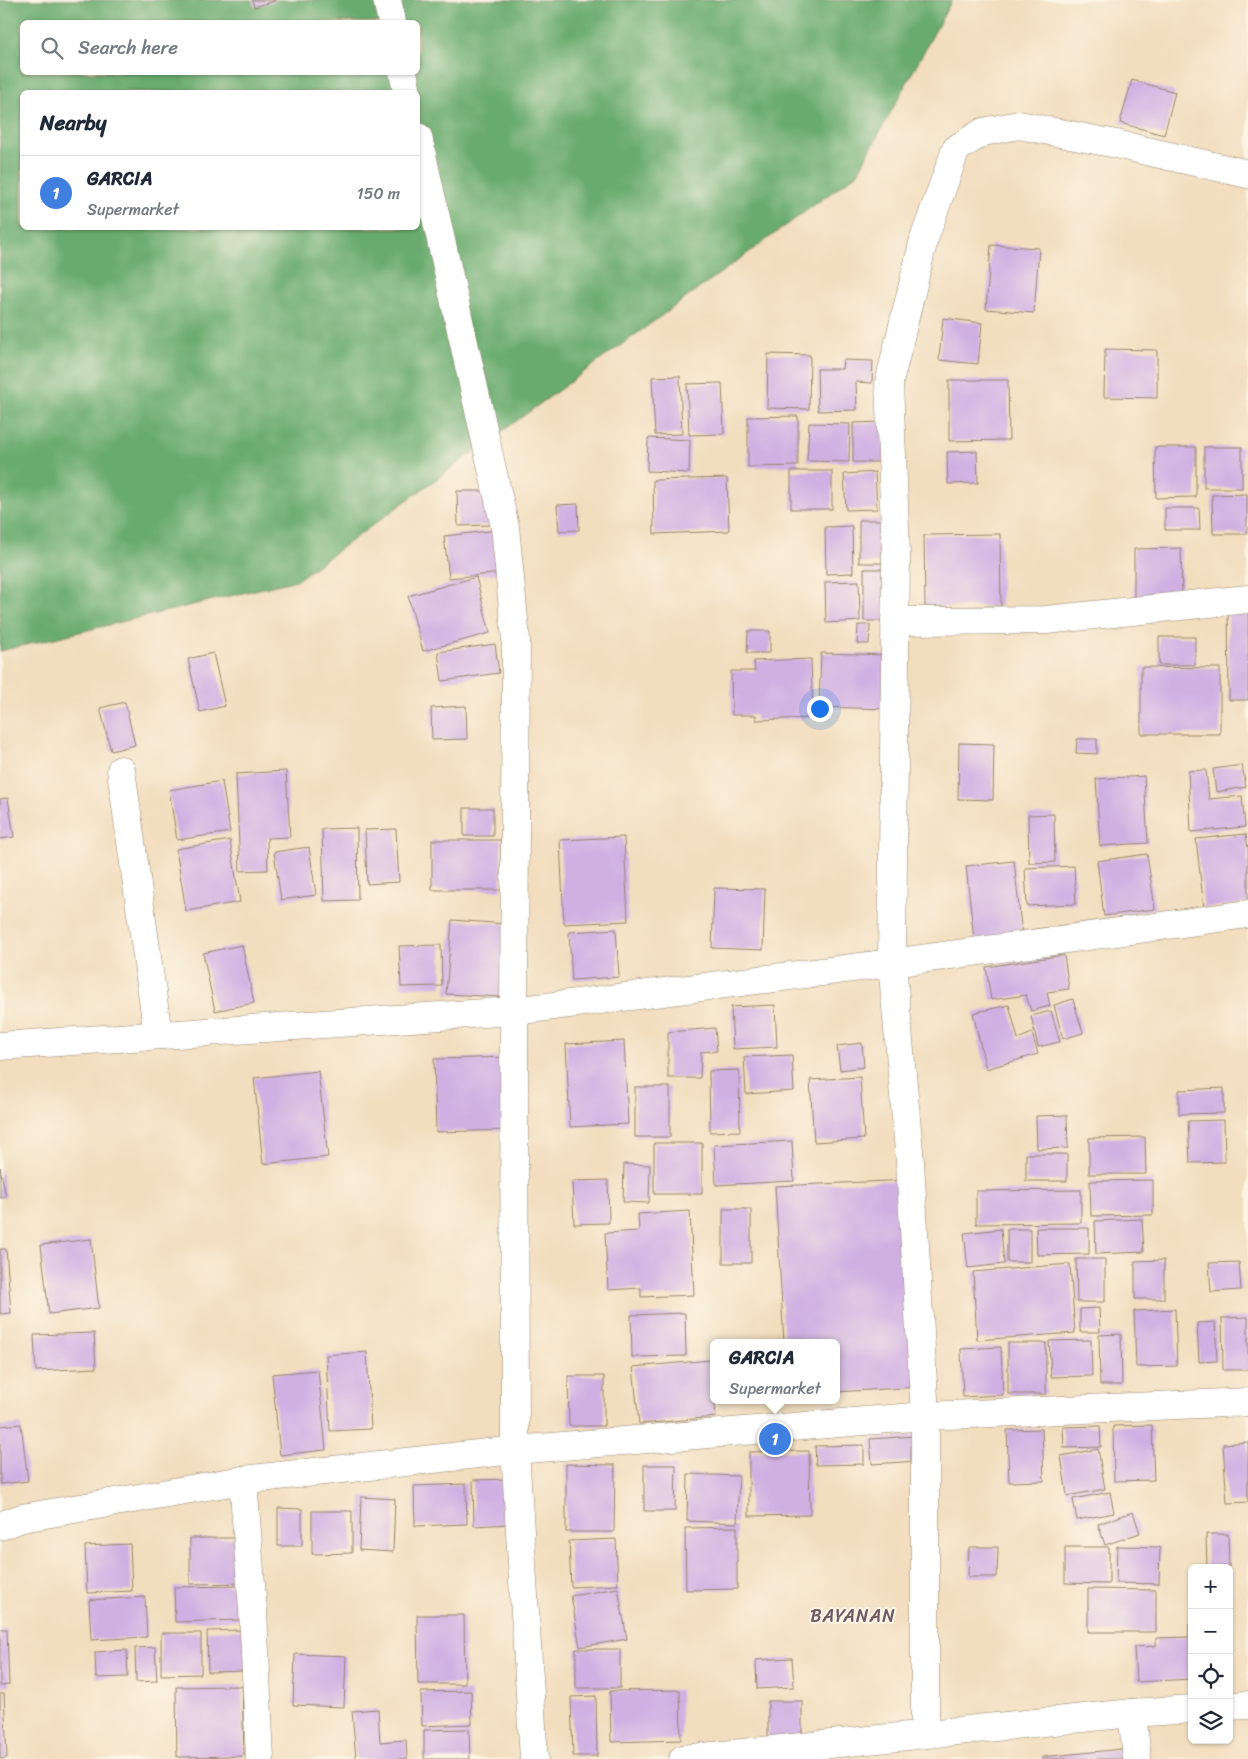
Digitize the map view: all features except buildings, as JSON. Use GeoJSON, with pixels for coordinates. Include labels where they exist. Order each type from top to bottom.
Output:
{"type":"FeatureCollection","features":[{"type":"Feature","properties":{"kind":"street"},"geometry":{"type":"LineString","coordinates":[[386,0],[391,20]]}},
{"type":"Feature","properties":{"kind":"street"},"geometry":{"type":"LineString","coordinates":[[404,75],[407,90]]}},
{"type":"Feature","properties":{"kind":"street"},"geometry":{"type":"LineString","coordinates":[[924,1734],[924,1416],[910,1162],[892,963],[896,553],[889,383],[924,239],[956,149],[982,132],[1019,125],[1126,146],[1248,174]]}},
{"type":"Feature","properties":{"kind":"street"},"geometry":{"type":"LineString","coordinates":[[420,146],[506,527],[516,640],[514,1011],[515,1450],[534,1759]]}},
{"type":"Feature","properties":{"kind":"street"},"geometry":{"type":"LineString","coordinates":[[895,621],[1046,620],[1248,599]]}},
{"type":"Feature","properties":{"kind":"street"},"geometry":{"type":"LineString","coordinates":[[121,770],[158,1036]]}},
{"type":"Feature","properties":{"kind":"street"},"geometry":{"type":"LineString","coordinates":[[0,1046],[514,1011],[892,963],[1248,914]]}},
{"type":"Feature","properties":{"kind":"street"},"geometry":{"type":"LineString","coordinates":[[0,1526],[22,1518],[243,1480],[515,1450],[924,1416],[1248,1402]]}},
{"type":"Feature","properties":{"kind":"street"},"geometry":{"type":"LineString","coordinates":[[243,1480],[253,1610],[260,1759]]}},
{"type":"Feature","properties":{"kind":"street"},"geometry":{"type":"LineString","coordinates":[[1233,1706],[1248,1705]]}},
{"type":"Feature","properties":{"kind":"street"},"geometry":{"type":"LineString","coordinates":[[683,1759],[1132,1713],[1188,1709]]}},
{"type":"Feature","properties":{"kind":"street"},"geometry":{"type":"LineString","coordinates":[[1132,1713],[1137,1759]]}},
{"type":"Feature","properties":{"kind":"green space"},"geometry":{"type":"Polygon","coordinates":[[[0,0],[952,0],[857,174],[297,580],[0,651],[0,0]]]}},
{"type":"Feature","properties":{"kind":"place","name":"GARCIA"},"geometry":{"type":"Point","coordinates":[775,1439]}},
{"type":"Feature","properties":{"kind":"district","name":"BAYANAN"},"geometry":{"type":"Point","coordinates":[853,1616]}}]}
